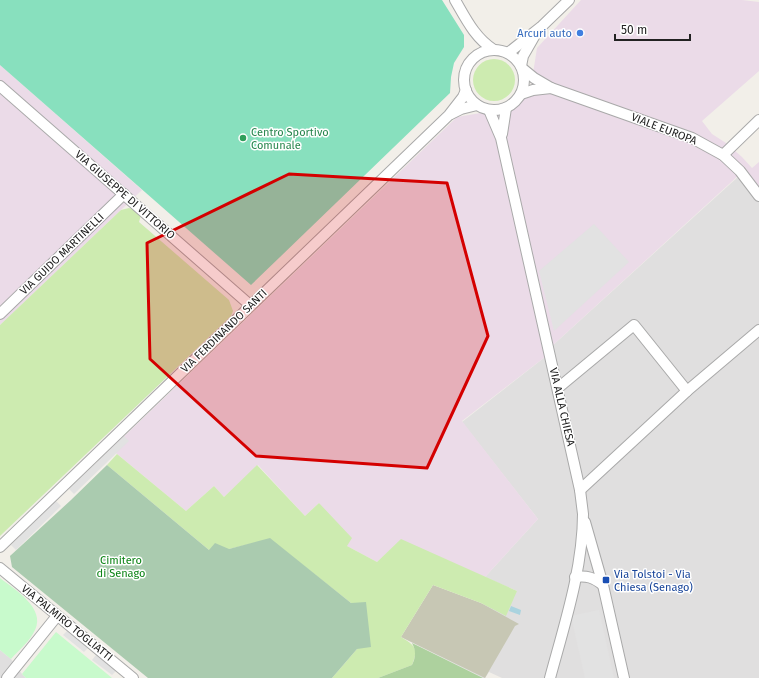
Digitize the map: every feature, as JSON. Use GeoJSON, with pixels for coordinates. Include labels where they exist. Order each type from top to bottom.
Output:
{"type":"FeatureCollection","features":[{"type":"Feature","properties":{"kind":"street"},"geometry":{"type":"LineString","coordinates":[[455,0],[474,32],[486,45],[494,50],[508,53],[518,61],[522,68]]}},
{"type":"Feature","properties":{"kind":"street"},"geometry":{"type":"LineString","coordinates":[[508,53],[541,27],[569,0]]}},
{"type":"Feature","properties":{"kind":"street"},"geometry":{"type":"LineString","coordinates":[[494,50],[480,53],[474,57],[468,64],[464,81],[470,98],[477,105],[490,110],[506,108],[515,102],[521,94],[524,82],[522,68],[523,56],[529,43],[541,27]]}},
{"type":"Feature","properties":{"kind":"street"},"geometry":{"type":"LineString","coordinates":[[474,32],[474,57]]}},
{"type":"Feature","properties":{"kind":"street","name":"VIALE EUROPA"},"geometry":{"type":"LineString","coordinates":[[522,68],[534,78],[551,88],[692,138],[723,155],[740,171],[759,196]]}},
{"type":"Feature","properties":{"kind":"street","name":"VIA GIUSEPPE DI VITTORIO"},"geometry":{"type":"LineString","coordinates":[[0,86],[250,306]]}},
{"type":"Feature","properties":{"kind":"street","name":"VIALE EUROPA"},"geometry":{"type":"LineString","coordinates":[[521,94],[533,90],[551,88]]}},
{"type":"Feature","properties":{"kind":"street","name":"VIA FERDINANDO SANTI"},"geometry":{"type":"LineString","coordinates":[[0,547],[449,115],[463,97],[466,90]]}},
{"type":"Feature","properties":{"kind":"street","name":"VIA FERDINANDO SANTI"},"geometry":{"type":"LineString","coordinates":[[449,115],[461,109],[477,105]]}},
{"type":"Feature","properties":{"kind":"street","name":"VIA ALLA CHIESA"},"geometry":{"type":"LineString","coordinates":[[501,138],[506,108]]}},
{"type":"Feature","properties":{"kind":"street","name":"VIA ALLA CHIESA"},"geometry":{"type":"LineString","coordinates":[[490,110],[501,138],[558,388],[580,490],[583,514],[581,541],[575,577],[550,678]]}},
{"type":"Feature","properties":{"kind":"street"},"geometry":{"type":"LineString","coordinates":[[723,155],[759,120]]}},
{"type":"Feature","properties":{"kind":"street","name":"VIA GUIDO MARTINELLI"},"geometry":{"type":"LineString","coordinates":[[0,314],[124,194]]}},
{"type":"Feature","properties":{"kind":"street"},"geometry":{"type":"LineString","coordinates":[[558,388],[634,324],[687,391]]}},
{"type":"Feature","properties":{"kind":"street"},"geometry":{"type":"LineString","coordinates":[[580,490],[687,391],[759,330]]}},
{"type":"Feature","properties":{"kind":"street"},"geometry":{"type":"LineString","coordinates":[[583,514],[603,585],[624,678]]}},
{"type":"Feature","properties":{"kind":"street","name":"VIA PALMIRO TOGLIATTI"},"geometry":{"type":"LineString","coordinates":[[0,568],[133,678]]}},
{"type":"Feature","properties":{"kind":"street"},"geometry":{"type":"LineString","coordinates":[[575,577],[589,576],[603,585]]}},
{"type":"Feature","properties":{"kind":"street"},"geometry":{"type":"LineString","coordinates":[[7,678],[57,616]]}},
{"type":"Feature","properties":{"kind":"highlighted area"},"geometry":{"type":"Polygon","coordinates":[[[289,174],[447,183],[488,336],[427,468],[256,456],[150,359],[147,243],[289,174]]]}},
{"type":"Feature","properties":{"kind":"shaded area"},"geometry":{"type":"Polygon","coordinates":[[[581,0],[742,0],[759,2],[759,71],[702,121],[712,134],[726,143],[752,168],[759,162],[759,200],[739,175],[552,346],[545,357],[462,421],[538,519],[485,577],[401,540],[377,562],[347,546],[319,503],[305,516],[258,465],[224,497],[214,486],[186,511],[111,449],[457,117],[516,107],[531,86],[537,48],[581,0]]]}},
{"type":"Feature","properties":{"kind":"shaded area"},"geometry":{"type":"Polygon","coordinates":[[[0,65],[142,190],[0,325],[0,65]]]}},
{"type":"Feature","properties":{"kind":"shaded area"},"geometry":{"type":"Polygon","coordinates":[[[740,175],[759,200],[759,678],[502,678],[489,672],[485,678],[483,678],[401,637],[517,591],[485,577],[538,519],[462,422],[545,357],[552,346],[740,175]]]}},
{"type":"Feature","properties":{"kind":"shaded area"},"geometry":{"type":"Polygon","coordinates":[[[594,224],[629,262],[554,331],[539,271],[594,224]]]}},
{"type":"Feature","properties":{"kind":"shaded area"},"geometry":{"type":"Polygon","coordinates":[[[124,436],[129,441],[74,494],[69,489],[124,436]]]}},
{"type":"Feature","properties":{"kind":"shaded area"},"geometry":{"type":"Polygon","coordinates":[[[56,501],[61,506],[16,550],[11,545],[56,501]]]}},
{"type":"Feature","properties":{"kind":"shaded area"},"geometry":{"type":"Polygon","coordinates":[[[433,585],[481,603],[519,624],[515,626],[485,678],[401,637],[433,585]]]}},
{"type":"Feature","properties":{"kind":"shaded area"},"geometry":{"type":"Polygon","coordinates":[[[599,610],[614,678],[585,678],[571,616],[599,610]]]}},
{"type":"Feature","properties":{"kind":"shaded area"},"geometry":{"type":"Polygon","coordinates":[[[67,631],[88,648],[84,652],[63,635],[67,631]]]}},
{"type":"Feature","properties":{"kind":"shaded area"},"geometry":{"type":"Polygon","coordinates":[[[0,650],[11,659],[26,678],[0,678],[0,650]]]}},
{"type":"Feature","properties":{"kind":"shaded area"},"geometry":{"type":"Polygon","coordinates":[[[96,655],[116,671],[112,675],[92,660],[96,655]]]}},
{"type":"Feature","properties":{"kind":"green space","name":"Centro Sportivo Comunale"},"geometry":{"type":"Polygon","coordinates":[[[0,0],[442,0],[464,35],[464,47],[454,63],[450,93],[251,285],[0,65],[0,0]]]}},
{"type":"Feature","properties":{"kind":"green space"},"geometry":{"type":"Polygon","coordinates":[[[494,59],[509,65],[515,80],[509,95],[494,101],[479,95],[473,80],[479,65],[494,59]]]}},
{"type":"Feature","properties":{"kind":"green space"},"geometry":{"type":"Polygon","coordinates":[[[129,208],[135,210],[141,215],[139,222],[229,300],[233,311],[231,316],[0,536],[0,325],[121,210],[129,208]]]}},
{"type":"Feature","properties":{"kind":"green space"},"geometry":{"type":"Polygon","coordinates":[[[117,454],[186,511],[214,486],[224,497],[257,465],[305,516],[319,503],[352,538],[347,546],[377,562],[401,539],[517,591],[506,616],[481,603],[433,585],[401,637],[409,642],[414,648],[415,655],[412,665],[378,678],[332,678],[357,649],[351,603],[270,539],[229,549],[209,550],[107,465],[117,454]]]}},
{"type":"Feature","properties":{"kind":"green space","name":"Cimitero di Senago"},"geometry":{"type":"Polygon","coordinates":[[[107,465],[209,550],[215,543],[229,549],[270,538],[351,603],[366,602],[371,647],[357,649],[332,678],[148,678],[12,567],[10,556],[107,465]]]}},
{"type":"Feature","properties":{"kind":"green space"},"geometry":{"type":"Polygon","coordinates":[[[0,578],[27,600],[36,614],[37,622],[35,630],[30,638],[11,659],[0,650],[0,578]]]}},
{"type":"Feature","properties":{"kind":"green space"},"geometry":{"type":"Polygon","coordinates":[[[56,632],[112,678],[26,678],[22,674],[56,632]]]}},
{"type":"Feature","properties":{"kind":"green space"},"geometry":{"type":"Polygon","coordinates":[[[412,643],[483,678],[378,678],[412,665],[415,654],[412,643]]]}},
{"type":"Feature","properties":{"kind":"water"},"geometry":{"type":"Polygon","coordinates":[[[511,606],[521,610],[520,615],[509,611],[511,606]]]}},
{"type":"Feature","properties":{"kind":"place","name":"Arcuri auto"},"geometry":{"type":"Point","coordinates":[580,33]}},
{"type":"Feature","properties":{"kind":"place","name":"Centro Sportivo Comunale"},"geometry":{"type":"Point","coordinates":[243,138]}},
{"type":"Feature","properties":{"kind":"place","name":"Via Tolstoi - Via Chiesa (Senago)"},"geometry":{"type":"Point","coordinates":[606,580]}}]}
